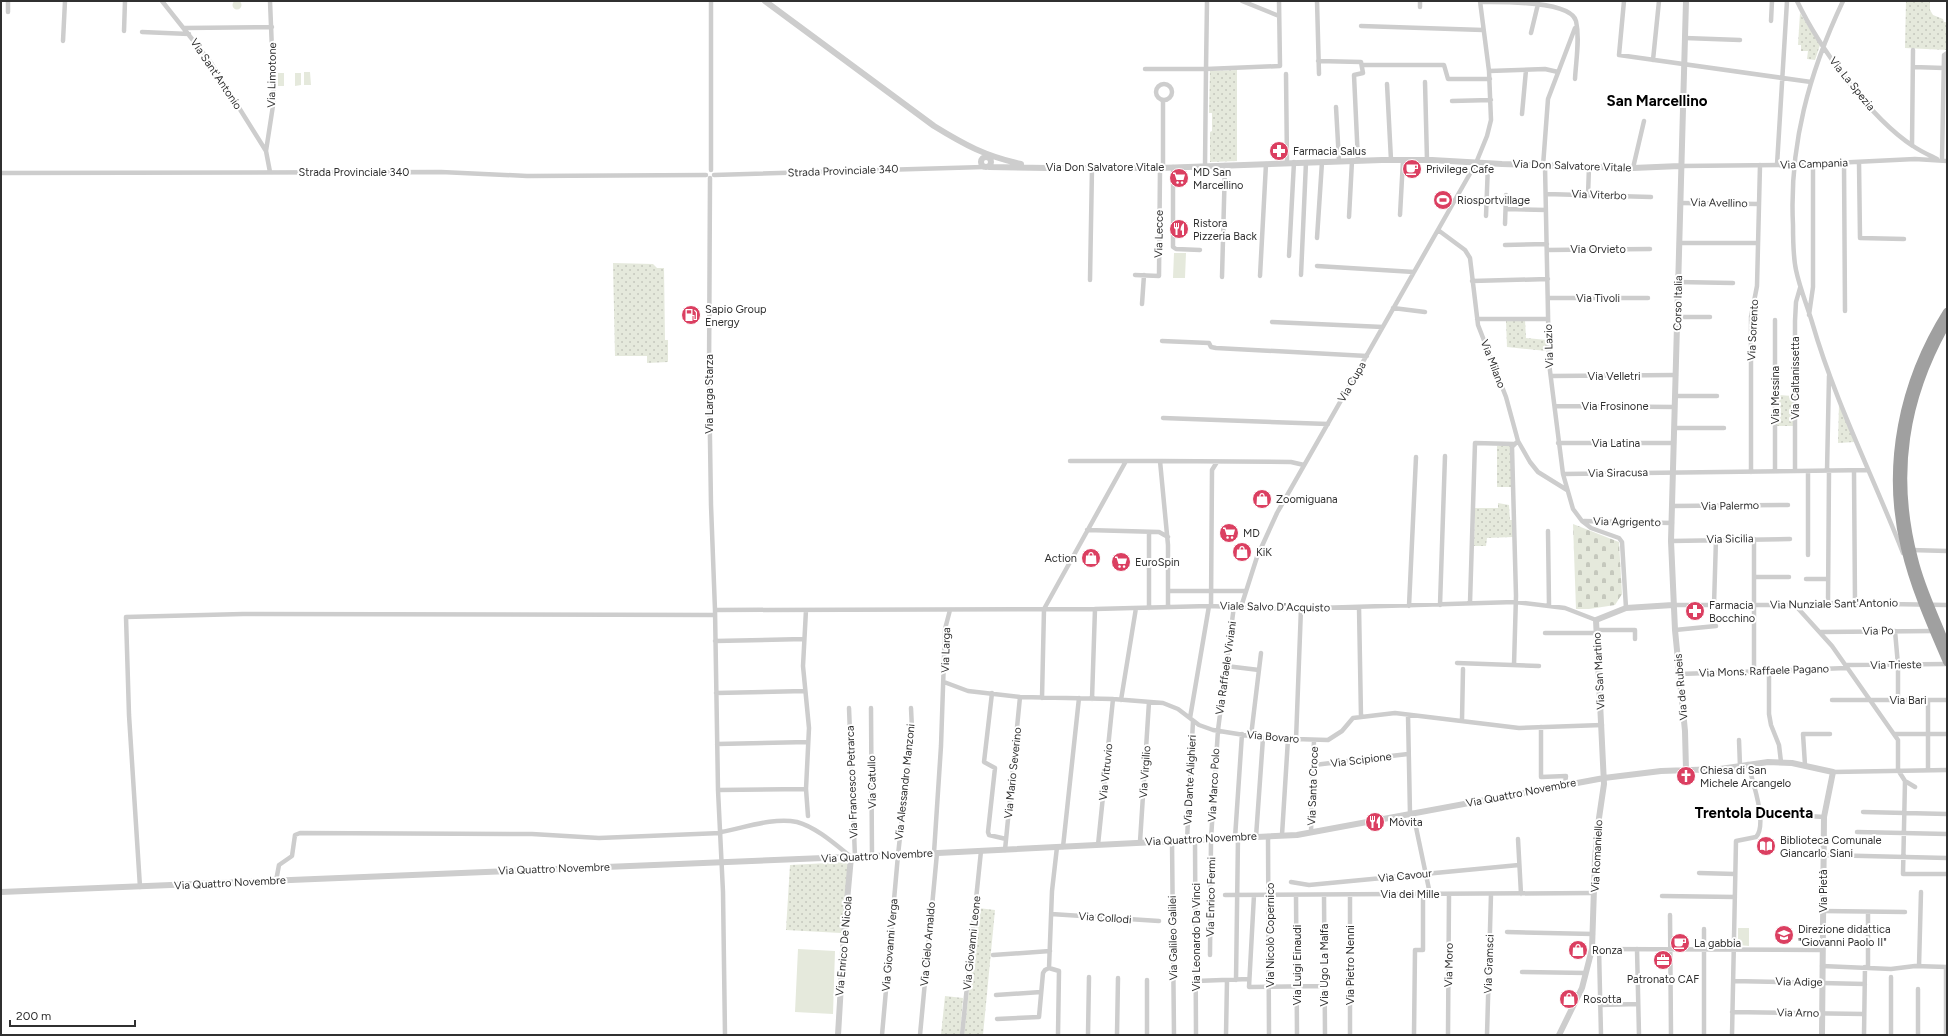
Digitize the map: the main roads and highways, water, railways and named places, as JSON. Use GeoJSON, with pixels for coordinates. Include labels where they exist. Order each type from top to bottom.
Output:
{"type":"FeatureCollection","features":[{"type":"Feature","properties":{"kind":"highway"},"geometry":{"type":"LineString","coordinates":[[1947,312],[1932,337],[1912,384],[1901,427],[1897,470],[1897,495],[1904,548],[1930,623],[1947,663]]}},
{"type":"Feature","properties":{"kind":"highway"},"geometry":{"type":"LineString","coordinates":[[1947,323],[1927,362],[1910,411],[1906,434],[1903,492],[1908,534],[1914,561],[1947,647]]}},
{"type":"Feature","properties":{"kind":"place","name":"Farmacia Salus"},"geometry":{"type":"Point","coordinates":[1279,151]}},
{"type":"Feature","properties":{"kind":"place","name":"Privilege Cafe"},"geometry":{"type":"Point","coordinates":[1412,169]}},
{"type":"Feature","properties":{"kind":"place","name":"MD San Marcellino"},"geometry":{"type":"Point","coordinates":[1179,178]}},
{"type":"Feature","properties":{"kind":"place","name":"Riosportvillage"},"geometry":{"type":"Point","coordinates":[1443,200]}},
{"type":"Feature","properties":{"kind":"place","name":"Ristora Pizzeria Back"},"geometry":{"type":"Point","coordinates":[1179,229]}},
{"type":"Feature","properties":{"kind":"place","name":"Sapio Group Energy"},"geometry":{"type":"Point","coordinates":[691,315]}},
{"type":"Feature","properties":{"kind":"place","name":"Zoomiguana"},"geometry":{"type":"Point","coordinates":[1262,499]}},
{"type":"Feature","properties":{"kind":"place","name":"MD"},"geometry":{"type":"Point","coordinates":[1229,533]}},
{"type":"Feature","properties":{"kind":"place","name":"KiK"},"geometry":{"type":"Point","coordinates":[1242,552]}},
{"type":"Feature","properties":{"kind":"place","name":"Action"},"geometry":{"type":"Point","coordinates":[1091,558]}},
{"type":"Feature","properties":{"kind":"place","name":"EuroSpin"},"geometry":{"type":"Point","coordinates":[1121,562]}},
{"type":"Feature","properties":{"kind":"place","name":"Farmacia Bocchino"},"geometry":{"type":"Point","coordinates":[1695,611]}},
{"type":"Feature","properties":{"kind":"place","name":"Chiesa di San Michele Arcangelo"},"geometry":{"type":"Point","coordinates":[1686,776]}},
{"type":"Feature","properties":{"kind":"place","name":"Mòvita"},"geometry":{"type":"Point","coordinates":[1375,822]}},
{"type":"Feature","properties":{"kind":"place","name":"Biblioteca Comunale Giancarlo Siani"},"geometry":{"type":"Point","coordinates":[1766,846]}},
{"type":"Feature","properties":{"kind":"place","name":"Direzione didattica \"Giovanni Paolo II\""},"geometry":{"type":"Point","coordinates":[1784,935]}},
{"type":"Feature","properties":{"kind":"place","name":"La gabbia"},"geometry":{"type":"Point","coordinates":[1680,943]}},
{"type":"Feature","properties":{"kind":"place","name":"Ronza"},"geometry":{"type":"Point","coordinates":[1578,950]}},
{"type":"Feature","properties":{"kind":"place","name":"Patronato CAF"},"geometry":{"type":"Point","coordinates":[1663,960]}},
{"type":"Feature","properties":{"kind":"place","name":"Rosotta"},"geometry":{"type":"Point","coordinates":[1569,999]}},
{"type":"Feature","properties":{"kind":"district","name":"San Marcellino"},"geometry":{"type":"Point","coordinates":[1657,101]}},
{"type":"Feature","properties":{"kind":"district","name":"Trentola Ducenta"},"geometry":{"type":"Point","coordinates":[1754,813]}}]}
